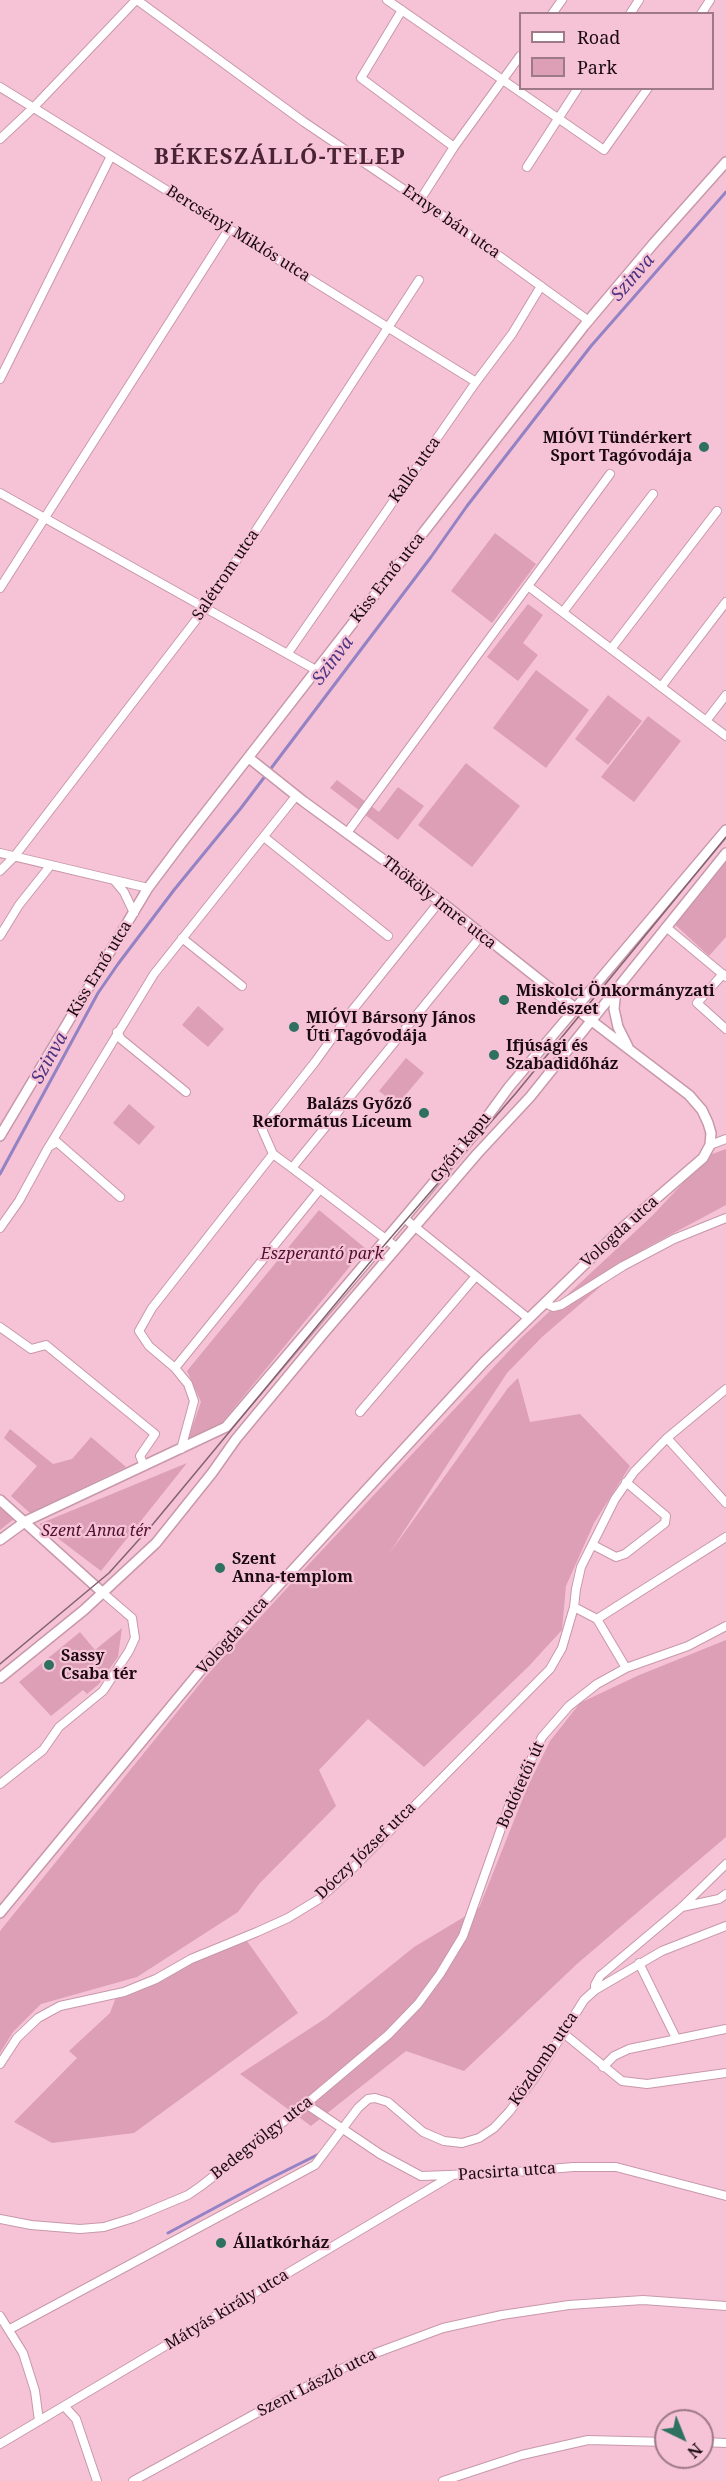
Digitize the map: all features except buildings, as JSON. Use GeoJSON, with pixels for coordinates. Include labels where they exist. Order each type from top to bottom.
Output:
{"type":"FeatureCollection","features":[{"type":"Feature","properties":{"kind":"street"},"geometry":{"type":"LineString","coordinates":[[0,139],[137,0]]}},
{"type":"Feature","properties":{"kind":"street","name":"Ernye bán utca"},"geometry":{"type":"LineString","coordinates":[[137,0],[304,122],[420,200],[589,321]]}},
{"type":"Feature","properties":{"kind":"street"},"geometry":{"type":"LineString","coordinates":[[387,0],[604,150],[647,90]]}},
{"type":"Feature","properties":{"kind":"street"},"geometry":{"type":"LineString","coordinates":[[402,10],[361,78],[454,147]]}},
{"type":"Feature","properties":{"kind":"street"},"geometry":{"type":"LineString","coordinates":[[420,200],[454,147],[519,57]]}},
{"type":"Feature","properties":{"kind":"street","name":"Bercsényi Miklós utca"},"geometry":{"type":"LineString","coordinates":[[0,87],[476,382]]}},
{"type":"Feature","properties":{"kind":"street"},"geometry":{"type":"LineString","coordinates":[[527,167],[577,90]]}},
{"type":"Feature","properties":{"kind":"street"},"geometry":{"type":"LineString","coordinates":[[0,379],[3,365],[111,156]]}},
{"type":"Feature","properties":{"kind":"street","name":"Kiss Ernő utca"},"geometry":{"type":"LineString","coordinates":[[0,1136],[148,888],[589,321],[726,162]]}},
{"type":"Feature","properties":{"kind":"street"},"geometry":{"type":"LineString","coordinates":[[0,588],[229,229]]}},
{"type":"Feature","properties":{"kind":"street","name":"Salétrom utca"},"geometry":{"type":"LineString","coordinates":[[0,871],[14,857],[206,607],[418,280]]}},
{"type":"Feature","properties":{"kind":"street","name":"Kalló utca"},"geometry":{"type":"LineString","coordinates":[[288,653],[476,382],[512,334],[541,286]]}},
{"type":"Feature","properties":{"kind":"street"},"geometry":{"type":"LineString","coordinates":[[347,833],[609,474]]}},
{"type":"Feature","properties":{"kind":"street"},"geometry":{"type":"LineString","coordinates":[[0,493],[316,670]]}},
{"type":"Feature","properties":{"kind":"street"},"geometry":{"type":"LineString","coordinates":[[563,612],[653,494]]}},
{"type":"Feature","properties":{"kind":"street"},"geometry":{"type":"LineString","coordinates":[[611,649],[717,511]]}},
{"type":"Feature","properties":{"kind":"street"},"geometry":{"type":"LineString","coordinates":[[528,586],[726,736]]}},
{"type":"Feature","properties":{"kind":"street"},"geometry":{"type":"LineString","coordinates":[[661,687],[726,602]]}},
{"type":"Feature","properties":{"kind":"street"},"geometry":{"type":"LineString","coordinates":[[706,721],[726,695]]}},
{"type":"Feature","properties":{"kind":"street","name":"Thököly Imre utca"},"geometry":{"type":"LineString","coordinates":[[249,758],[296,796],[440,901],[481,936],[689,1095],[708,1123],[711,1133],[710,1145]]}},
{"type":"Feature","properties":{"kind":"street"},"geometry":{"type":"LineString","coordinates":[[0,1228],[19,1201],[48,1148],[154,974],[296,796]]}},
{"type":"Feature","properties":{"kind":"street","name":"Győri kapu"},"geometry":{"type":"LineString","coordinates":[[181,1449],[226,1427],[404,1218],[575,1008],[726,830]]}},
{"type":"Feature","properties":{"kind":"street"},"geometry":{"type":"LineString","coordinates":[[264,837],[388,936]]}},
{"type":"Feature","properties":{"kind":"street"},"geometry":{"type":"LineString","coordinates":[[0,853],[148,888]]}},
{"type":"Feature","properties":{"kind":"street","name":"Győri kapu"},"geometry":{"type":"LineString","coordinates":[[0,1678],[103,1593],[156,1543],[243,1430],[414,1226],[530,1097],[726,853]]}},
{"type":"Feature","properties":{"kind":"street"},"geometry":{"type":"LineString","coordinates":[[0,936],[19,905],[50,866]]}},
{"type":"Feature","properties":{"kind":"street"},"geometry":{"type":"LineString","coordinates":[[114,880],[124,892],[134,913]]}},
{"type":"Feature","properties":{"kind":"street"},"geometry":{"type":"LineString","coordinates":[[396,1247],[273,1154],[262,1130],[351,1012],[440,901]]}},
{"type":"Feature","properties":{"kind":"street"},"geometry":{"type":"LineString","coordinates":[[666,927],[724,976],[697,1003],[726,1029]]}},
{"type":"Feature","properties":{"kind":"street"},"geometry":{"type":"LineString","coordinates":[[292,1168],[481,936]]}},
{"type":"Feature","properties":{"kind":"street"},"geometry":{"type":"LineString","coordinates":[[182,938],[242,986]]}},
{"type":"Feature","properties":{"kind":"street","name":"Thököly Imre utca"},"geometry":{"type":"LineString","coordinates":[[616,989],[614,1009],[618,1027],[629,1048]]}},
{"type":"Feature","properties":{"kind":"street"},"geometry":{"type":"LineString","coordinates":[[117,1032],[121,1039],[186,1092]]}},
{"type":"Feature","properties":{"kind":"street"},"geometry":{"type":"LineString","coordinates":[[710,1145],[726,1139]]}},
{"type":"Feature","properties":{"kind":"street"},"geometry":{"type":"LineString","coordinates":[[48,1148],[57,1142],[120,1197]]}},
{"type":"Feature","properties":{"kind":"street","name":"Vologda utca"},"geometry":{"type":"LineString","coordinates":[[0,1913],[201,1670],[484,1362],[621,1229],[703,1158],[710,1145]]}},
{"type":"Feature","properties":{"kind":"street"},"geometry":{"type":"LineString","coordinates":[[0,1540],[26,1521],[181,1449],[194,1401],[188,1384],[175,1368],[149,1346],[140,1331],[152,1308],[273,1154]]}},
{"type":"Feature","properties":{"kind":"street"},"geometry":{"type":"LineString","coordinates":[[175,1368],[320,1189]]}},
{"type":"Feature","properties":{"kind":"street"},"geometry":{"type":"LineString","coordinates":[[404,1218],[529,1319]]}},
{"type":"Feature","properties":{"kind":"street"},"geometry":{"type":"LineString","coordinates":[[545,1303],[553,1307],[561,1305],[623,1266],[674,1239],[726,1218]]}},
{"type":"Feature","properties":{"kind":"street"},"geometry":{"type":"LineString","coordinates":[[360,1412],[476,1276]]}},
{"type":"Feature","properties":{"kind":"street"},"geometry":{"type":"LineString","coordinates":[[0,1327],[31,1349],[46,1345],[155,1434],[140,1456],[144,1466]]}},
{"type":"Feature","properties":{"kind":"street","name":"Dóczy József utca"},"geometry":{"type":"LineString","coordinates":[[0,2064],[17,2038],[38,2018],[60,2006],[124,1992],[156,1979],[191,1959],[267,1928],[319,1899],[550,1669],[562,1648],[574,1606],[581,1567],[615,1499],[627,1482],[667,1438],[726,1389]]}},
{"type":"Feature","properties":{"kind":"street"},"geometry":{"type":"LineString","coordinates":[[667,1438],[726,1503]]}},
{"type":"Feature","properties":{"kind":"street"},"geometry":{"type":"LineString","coordinates":[[593,1545],[616,1557],[625,1554],[665,1523],[666,1516],[627,1482]]}},
{"type":"Feature","properties":{"kind":"street"},"geometry":{"type":"LineString","coordinates":[[0,1500],[132,1618],[135,1638],[103,1691],[59,1727],[43,1750],[0,1784]]}},
{"type":"Feature","properties":{"kind":"street"},"geometry":{"type":"LineString","coordinates":[[597,1619],[726,1537]]}},
{"type":"Feature","properties":{"kind":"street"},"geometry":{"type":"LineString","coordinates":[[574,1606],[597,1619],[626,1668]]}},
{"type":"Feature","properties":{"kind":"street","name":"Bodótetői út"},"geometry":{"type":"LineString","coordinates":[[463,1936],[509,1806],[542,1737],[569,1706],[597,1684],[626,1668],[688,1646],[726,1626]]}},
{"type":"Feature","properties":{"kind":"street"},"geometry":{"type":"LineString","coordinates":[[595,1990],[600,1976],[682,1907],[726,1864]]}},
{"type":"Feature","properties":{"kind":"street"},"geometry":{"type":"LineString","coordinates":[[682,1907],[719,1899],[726,1894]]}},
{"type":"Feature","properties":{"kind":"street","name":"Közdomb utca"},"geometry":{"type":"LineString","coordinates":[[342,2128],[358,2108],[368,2099],[375,2098],[387,2102],[423,2132],[444,2141],[462,2143],[479,2138],[494,2128],[509,2112],[536,2076],[584,2000],[595,1990],[639,1963],[685,1941],[726,1926]]}},
{"type":"Feature","properties":{"kind":"street","name":"Bedegvölgy utca"},"geometry":{"type":"LineString","coordinates":[[0,2219],[31,2225],[80,2229],[104,2227],[133,2218],[188,2195],[306,2104],[388,2035],[418,2004],[441,1974],[463,1936]]}},
{"type":"Feature","properties":{"kind":"street"},"geometry":{"type":"LineString","coordinates":[[639,1963],[676,2038]]}},
{"type":"Feature","properties":{"kind":"street"},"geometry":{"type":"LineString","coordinates":[[603,2067],[614,2056],[628,2049],[726,2029]]}},
{"type":"Feature","properties":{"kind":"street"},"geometry":{"type":"LineString","coordinates":[[562,2032],[622,2081],[647,2085],[726,2073]]}},
{"type":"Feature","properties":{"kind":"street","name":"Pacsirta utca"},"geometry":{"type":"LineString","coordinates":[[306,2104],[408,2171],[420,2176],[616,2168],[726,2196]]}},
{"type":"Feature","properties":{"kind":"street"},"geometry":{"type":"LineString","coordinates":[[10,2329],[315,2165],[342,2128]]}},
{"type":"Feature","properties":{"kind":"street","name":"Mátyás király utca"},"geometry":{"type":"LineString","coordinates":[[0,2444],[453,2175]]}},
{"type":"Feature","properties":{"kind":"street","name":"Szent László utca"},"geometry":{"type":"LineString","coordinates":[[133,2481],[365,2356],[443,2328],[502,2315],[569,2305],[643,2300],[726,2306]]}},
{"type":"Feature","properties":{"kind":"street"},"geometry":{"type":"LineString","coordinates":[[0,2316],[10,2329],[23,2354],[35,2391],[39,2421]]}},
{"type":"Feature","properties":{"kind":"street"},"geometry":{"type":"LineString","coordinates":[[65,2407],[76,2419],[97,2481]]}},
{"type":"Feature","properties":{"kind":"street"},"geometry":{"type":"LineString","coordinates":[[443,2481],[522,2455],[588,2440],[654,2442]]}},
{"type":"Feature","properties":{"kind":"green space"},"geometry":{"type":"Polygon","coordinates":[[[495,533],[536,564],[492,623],[451,591],[495,533]]]}},
{"type":"Feature","properties":{"kind":"green space"},"geometry":{"type":"Polygon","coordinates":[[[528,604],[543,615],[523,643],[538,655],[518,681],[487,657],[528,604]]]}},
{"type":"Feature","properties":{"kind":"green space"},"geometry":{"type":"Polygon","coordinates":[[[536,670],[589,710],[546,768],[493,728],[536,670]]]}},
{"type":"Feature","properties":{"kind":"green space"},"geometry":{"type":"Polygon","coordinates":[[[608,695],[642,721],[608,765],[575,739],[608,695]]]}},
{"type":"Feature","properties":{"kind":"green space"},"geometry":{"type":"Polygon","coordinates":[[[648,716],[681,741],[634,802],[601,777],[648,716]]]}},
{"type":"Feature","properties":{"kind":"green space"},"geometry":{"type":"Polygon","coordinates":[[[466,763],[520,806],[472,867],[418,825],[466,763]]]}},
{"type":"Feature","properties":{"kind":"green space"},"geometry":{"type":"Polygon","coordinates":[[[337,780],[379,812],[398,787],[424,806],[398,840],[330,788],[337,780]]]}},
{"type":"Feature","properties":{"kind":"green space"},"geometry":{"type":"Polygon","coordinates":[[[726,858],[726,937],[709,956],[671,921],[726,858]]]}},
{"type":"Feature","properties":{"kind":"green space"},"geometry":{"type":"Polygon","coordinates":[[[198,1006],[224,1029],[208,1047],[182,1025],[198,1006]]]}},
{"type":"Feature","properties":{"kind":"green space"},"geometry":{"type":"Polygon","coordinates":[[[406,1058],[424,1073],[397,1105],[379,1091],[406,1058]]]}},
{"type":"Feature","properties":{"kind":"green space"},"geometry":{"type":"Polygon","coordinates":[[[129,1104],[155,1127],[139,1145],[113,1123],[129,1104]]]}},
{"type":"Feature","properties":{"kind":"green space"},"geometry":{"type":"Polygon","coordinates":[[[726,1149],[726,1205],[644,1249],[542,1337],[507,1373],[389,1554],[508,1388],[518,1378],[530,1422],[580,1414],[630,1466],[594,1523],[566,1586],[562,1630],[529,1666],[424,1767],[368,1719],[319,1770],[336,1806],[259,1884],[238,1912],[137,1977],[41,2004],[13,2032],[0,2053],[0,1931],[207,1675],[310,1563],[521,1338],[653,1215],[709,1155],[726,1149]]]}},
{"type":"Feature","properties":{"kind":"green space","name":"Eszperantó park"},"geometry":{"type":"Polygon","coordinates":[[[319,1210],[365,1248],[220,1425],[188,1439],[201,1402],[187,1371],[319,1210]]]}},
{"type":"Feature","properties":{"kind":"green space"},"geometry":{"type":"Polygon","coordinates":[[[10,1429],[53,1464],[72,1459],[91,1437],[126,1467],[30,1513],[11,1496],[37,1466],[4,1438],[10,1429]]]}},
{"type":"Feature","properties":{"kind":"green space","name":"Szent Anna tér"},"geometry":{"type":"Polygon","coordinates":[[[187,1463],[101,1571],[39,1524],[187,1463]]]}},
{"type":"Feature","properties":{"kind":"green space"},"geometry":{"type":"Polygon","coordinates":[[[0,1507],[14,1519],[0,1530],[0,1507]]]}},
{"type":"Feature","properties":{"kind":"green space"},"geometry":{"type":"Polygon","coordinates":[[[122,1628],[118,1657],[99,1684],[87,1694],[83,1690],[51,1716],[19,1682],[80,1632],[95,1650],[122,1628]]]}},
{"type":"Feature","properties":{"kind":"green space"},"geometry":{"type":"Polygon","coordinates":[[[726,1640],[726,1837],[578,1963],[464,2071],[406,2051],[311,2126],[240,2074],[326,2018],[414,1947],[479,1908],[527,1788],[550,1741],[580,1703],[637,1676],[726,1640]]]}},
{"type":"Feature","properties":{"kind":"green space"},"geometry":{"type":"Polygon","coordinates":[[[247,1941],[298,2013],[134,2133],[52,2143],[14,2122],[77,2058],[69,2051],[110,2013],[116,1997],[193,1962],[247,1941]]]}},
{"type":"Feature","properties":{"kind":"waterway","name":"Szinva"},"geometry":{"type":"LineString","coordinates":[[0,1174],[98,993],[118,964],[174,890],[241,808],[467,506],[591,346],[726,192]]}},
{"type":"Feature","properties":{"kind":"waterway"},"geometry":{"type":"LineString","coordinates":[[168,2233],[319,2154]]}},
{"type":"Feature","properties":{"kind":"tram line"},"geometry":{"type":"LineString","coordinates":[[0,1664],[109,1573],[153,1524],[381,1249],[516,1093],[726,837]]}},
{"type":"Feature","properties":{"kind":"place","name":"MIÓVI Tündérkert Sport Tagóvodája"},"geometry":{"type":"Point","coordinates":[704,447]}},
{"type":"Feature","properties":{"kind":"place","name":"Miskolci Önkormányzati Rendészet"},"geometry":{"type":"Point","coordinates":[504,1000]}},
{"type":"Feature","properties":{"kind":"place","name":"MIÓVI Bársony János Úti Tagóvodája"},"geometry":{"type":"Point","coordinates":[294,1027]}},
{"type":"Feature","properties":{"kind":"place","name":"Ifjúsági és Szabadidőház"},"geometry":{"type":"Point","coordinates":[494,1055]}},
{"type":"Feature","properties":{"kind":"place","name":"Balázs Győző Református Líceum"},"geometry":{"type":"Point","coordinates":[424,1113]}},
{"type":"Feature","properties":{"kind":"place","name":"Szent Anna-templom"},"geometry":{"type":"Point","coordinates":[220,1568]}},
{"type":"Feature","properties":{"kind":"place","name":"Sassy Csaba tér"},"geometry":{"type":"Point","coordinates":[49,1665]}},
{"type":"Feature","properties":{"kind":"place","name":"Állatkórház"},"geometry":{"type":"Point","coordinates":[221,2243]}},
{"type":"Feature","properties":{"kind":"district","name":"BÉKESZÁLLÓ-TELEP"},"geometry":{"type":"Point","coordinates":[280,158]}}]}
